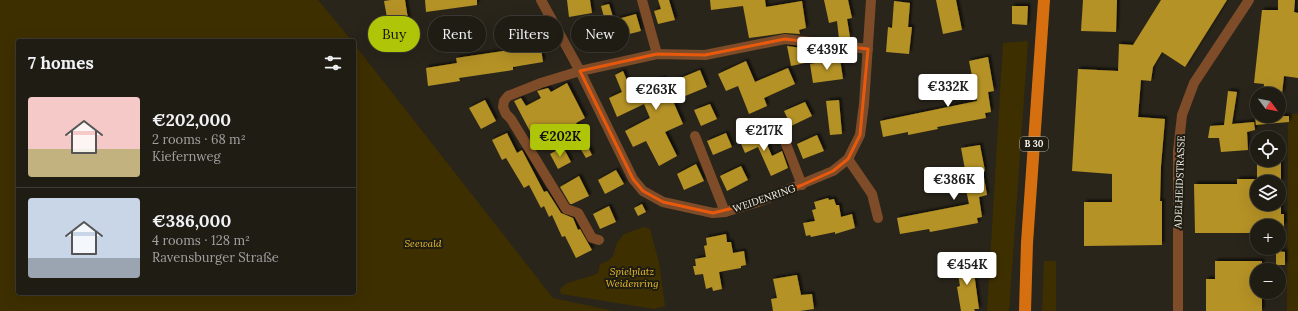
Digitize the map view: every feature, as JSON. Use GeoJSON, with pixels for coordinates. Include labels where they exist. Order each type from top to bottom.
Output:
{"type":"FeatureCollection","features":[{"type":"Feature","properties":{"kind":"main road","name":"B 30"},"geometry":{"type":"LineString","coordinates":[[1025,311],[1027,243],[1044,0]]}},
{"type":"Feature","properties":{"kind":"street","name":"WEIDENRING"},"geometry":{"type":"LineString","coordinates":[[541,0],[580,71],[633,179],[643,191],[663,202],[713,213],[725,212],[758,202],[833,171],[848,159],[860,135],[871,0]]}},
{"type":"Feature","properties":{"kind":"street"},"geometry":{"type":"LineString","coordinates":[[642,0],[657,54]]}},
{"type":"Feature","properties":{"kind":"street","name":"ADELHEIDSTRASSE"},"geometry":{"type":"LineString","coordinates":[[1178,311],[1178,151],[1182,115],[1194,83],[1249,0]]}},
{"type":"Feature","properties":{"kind":"street"},"geometry":{"type":"LineString","coordinates":[[598,240],[592,238],[578,213],[566,209],[511,119],[506,114],[504,101],[508,96],[541,83],[580,71],[657,54],[705,55],[785,39],[868,49]]}},
{"type":"Feature","properties":{"kind":"street","name":"WEIDENRING"},"geometry":{"type":"LineString","coordinates":[[779,126],[802,184]]}},
{"type":"Feature","properties":{"kind":"street","name":"WEIDENRING"},"geometry":{"type":"LineString","coordinates":[[695,136],[725,212]]}},
{"type":"Feature","properties":{"kind":"street"},"geometry":{"type":"LineString","coordinates":[[848,159],[872,194],[878,218]]}},
{"type":"Feature","properties":{"kind":"highlighted area"},"geometry":{"type":"Polygon","coordinates":[[[785,39],[868,49],[860,135],[848,159],[833,171],[802,185],[758,202],[713,213],[663,202],[643,191],[633,179],[580,71],[657,54],[705,55],[785,39]]]}},
{"type":"Feature","properties":{"kind":"green space","name":"Seewald"},"geometry":{"type":"Polygon","coordinates":[[[0,0],[318,0],[350,39],[16,39],[16,295],[356,295],[356,47],[553,298],[614,311],[0,311],[0,0]]]}},
{"type":"Feature","properties":{"kind":"green space"},"geometry":{"type":"Polygon","coordinates":[[[1028,41],[1009,311],[987,311],[1003,43],[1028,41]]]}},
{"type":"Feature","properties":{"kind":"green space"},"geometry":{"type":"Polygon","coordinates":[[[1288,114],[1298,114],[1298,311],[1287,311],[1288,114]]]}},
{"type":"Feature","properties":{"kind":"green space","name":"Spielplatz Weidenring"},"geometry":{"type":"Polygon","coordinates":[[[644,227],[650,229],[659,263],[665,306],[654,309],[561,294],[560,289],[567,283],[598,273],[600,264],[608,261],[613,256],[617,243],[624,234],[644,227]]]}},
{"type":"Feature","properties":{"kind":"green space"},"geometry":{"type":"Polygon","coordinates":[[[1044,261],[1056,261],[1056,311],[1042,311],[1044,261]]]}},
{"type":"Feature","properties":{"kind":"building"},"geometry":{"type":"Polygon","coordinates":[[[405,0],[408,16],[387,16],[384,1],[405,0]]]}},
{"type":"Feature","properties":{"kind":"building"},"geometry":{"type":"Polygon","coordinates":[[[425,0],[477,0],[477,5],[426,12],[425,0]]]}},
{"type":"Feature","properties":{"kind":"building"},"geometry":{"type":"Polygon","coordinates":[[[567,0],[590,0],[592,13],[569,17],[567,0]]]}},
{"type":"Feature","properties":{"kind":"building"},"geometry":{"type":"Polygon","coordinates":[[[658,0],[669,0],[675,20],[658,24],[654,11],[661,9],[658,0]]]}},
{"type":"Feature","properties":{"kind":"building"},"geometry":{"type":"Polygon","coordinates":[[[710,0],[765,0],[766,7],[802,1],[806,28],[799,30],[800,34],[785,33],[749,38],[743,6],[711,10],[710,0]]]}},
{"type":"Feature","properties":{"kind":"building"},"geometry":{"type":"Polygon","coordinates":[[[824,0],[848,0],[852,18],[847,19],[850,37],[839,39],[837,21],[829,23],[824,0]]]}},
{"type":"Feature","properties":{"kind":"building"},"geometry":{"type":"Polygon","coordinates":[[[936,0],[956,0],[962,30],[943,34],[936,0]]]}},
{"type":"Feature","properties":{"kind":"building"},"geometry":{"type":"Polygon","coordinates":[[[1083,0],[1117,0],[1116,32],[1081,31],[1083,0]]]}},
{"type":"Feature","properties":{"kind":"building"},"geometry":{"type":"Polygon","coordinates":[[[1161,0],[1227,0],[1185,67],[1162,52],[1153,67],[1151,81],[1141,80],[1138,117],[1165,119],[1160,201],[1162,201],[1162,245],[1084,246],[1084,202],[1112,202],[1112,174],[1072,171],[1078,69],[1118,71],[1119,44],[1133,45],[1161,0]]]}},
{"type":"Feature","properties":{"kind":"building"},"geometry":{"type":"Polygon","coordinates":[[[1278,0],[1295,0],[1294,12],[1298,13],[1298,78],[1284,76],[1283,87],[1264,87],[1264,84],[1254,83],[1262,10],[1278,10],[1278,0]]]}},
{"type":"Feature","properties":{"kind":"building"},"geometry":{"type":"Polygon","coordinates":[[[894,1],[910,3],[908,27],[912,27],[909,54],[886,52],[888,27],[892,28],[894,1]]]}},
{"type":"Feature","properties":{"kind":"building"},"geometry":{"type":"Polygon","coordinates":[[[609,4],[613,16],[604,16],[601,6],[609,4]]]}},
{"type":"Feature","properties":{"kind":"building"},"geometry":{"type":"Polygon","coordinates":[[[1012,6],[1028,6],[1027,25],[1012,24],[1012,6]]]}},
{"type":"Feature","properties":{"kind":"building"},"geometry":{"type":"Polygon","coordinates":[[[636,14],[641,31],[629,34],[629,16],[636,14]]]}},
{"type":"Feature","properties":{"kind":"building"},"geometry":{"type":"Polygon","coordinates":[[[787,46],[802,48],[805,63],[791,66],[787,46]]]}},
{"type":"Feature","properties":{"kind":"building"},"geometry":{"type":"Polygon","coordinates":[[[496,52],[542,52],[543,62],[513,67],[513,70],[459,78],[460,81],[428,86],[426,68],[457,63],[456,58],[496,52]]]}},
{"type":"Feature","properties":{"kind":"building"},"geometry":{"type":"Polygon","coordinates":[[[988,57],[994,91],[988,92],[991,112],[985,113],[986,118],[937,127],[938,129],[908,135],[908,132],[883,137],[880,121],[977,101],[969,61],[988,57]]]}},
{"type":"Feature","properties":{"kind":"building"},"geometry":{"type":"Polygon","coordinates":[[[840,59],[843,79],[813,83],[810,64],[840,59]]]}},
{"type":"Feature","properties":{"kind":"building"},"geometry":{"type":"Polygon","coordinates":[[[746,61],[755,82],[788,68],[795,84],[764,98],[767,106],[749,114],[738,86],[726,91],[718,74],[746,61]]]}},
{"type":"Feature","properties":{"kind":"building"},"geometry":{"type":"Polygon","coordinates":[[[700,70],[707,87],[673,101],[683,124],[665,132],[677,156],[659,166],[646,141],[633,147],[625,131],[650,118],[644,104],[617,117],[609,98],[622,92],[615,75],[623,71],[632,92],[663,78],[666,84],[700,70]]]}},
{"type":"Feature","properties":{"kind":"building"},"geometry":{"type":"Polygon","coordinates":[[[567,83],[585,118],[576,123],[592,155],[586,158],[566,125],[535,141],[514,101],[521,98],[526,106],[541,98],[537,91],[548,88],[551,92],[567,83]]]}},
{"type":"Feature","properties":{"kind":"building"},"geometry":{"type":"Polygon","coordinates":[[[1228,91],[1237,92],[1232,124],[1254,123],[1255,130],[1247,132],[1248,150],[1221,152],[1219,138],[1208,138],[1210,126],[1224,125],[1228,91]]]}},
{"type":"Feature","properties":{"kind":"building"},"geometry":{"type":"Polygon","coordinates":[[[485,100],[496,121],[481,129],[469,108],[485,100]]]}},
{"type":"Feature","properties":{"kind":"building"},"geometry":{"type":"Polygon","coordinates":[[[839,100],[842,134],[830,135],[826,101],[839,100]]]}},
{"type":"Feature","properties":{"kind":"building"},"geometry":{"type":"Polygon","coordinates":[[[805,102],[812,116],[791,126],[784,111],[805,102]]]}},
{"type":"Feature","properties":{"kind":"building"},"geometry":{"type":"Polygon","coordinates":[[[710,104],[717,119],[701,126],[694,110],[710,104]]]}},
{"type":"Feature","properties":{"kind":"building"},"geometry":{"type":"Polygon","coordinates":[[[1286,116],[1289,116],[1289,122],[1286,122],[1286,116]]]}},
{"type":"Feature","properties":{"kind":"building"},"geometry":{"type":"Polygon","coordinates":[[[1256,123],[1278,123],[1256,125],[1256,123]]]}},
{"type":"Feature","properties":{"kind":"building"},"geometry":{"type":"Polygon","coordinates":[[[760,129],[772,156],[782,151],[788,168],[771,176],[758,147],[745,153],[739,139],[760,129]]]}},
{"type":"Feature","properties":{"kind":"building"},"geometry":{"type":"Polygon","coordinates":[[[507,133],[517,153],[522,150],[544,192],[547,191],[561,213],[573,218],[578,230],[580,229],[592,250],[576,258],[565,236],[562,237],[552,215],[549,217],[544,206],[541,208],[529,185],[524,188],[506,158],[502,160],[492,140],[507,133]]]}},
{"type":"Feature","properties":{"kind":"building"},"geometry":{"type":"Polygon","coordinates":[[[726,133],[732,147],[713,155],[707,141],[726,133]]]}},
{"type":"Feature","properties":{"kind":"building"},"geometry":{"type":"Polygon","coordinates":[[[817,135],[824,151],[803,159],[797,144],[817,135]]]}},
{"type":"Feature","properties":{"kind":"building"},"geometry":{"type":"Polygon","coordinates":[[[980,145],[985,171],[983,172],[987,195],[979,197],[982,217],[977,218],[978,223],[930,232],[929,229],[900,234],[897,218],[969,204],[963,175],[966,175],[961,148],[980,145]]]}},
{"type":"Feature","properties":{"kind":"building"},"geometry":{"type":"Polygon","coordinates":[[[563,147],[571,162],[558,169],[550,154],[563,147]]]}},
{"type":"Feature","properties":{"kind":"building"},"geometry":{"type":"Polygon","coordinates":[[[696,164],[704,181],[684,190],[677,174],[696,164]]]}},
{"type":"Feature","properties":{"kind":"building"},"geometry":{"type":"Polygon","coordinates":[[[741,166],[748,180],[727,191],[720,176],[741,166]]]}},
{"type":"Feature","properties":{"kind":"building"},"geometry":{"type":"Polygon","coordinates":[[[1257,167],[1281,167],[1281,175],[1257,175],[1257,167]]]}},
{"type":"Feature","properties":{"kind":"building"},"geometry":{"type":"Polygon","coordinates":[[[616,170],[624,184],[605,194],[598,180],[616,170]]]}},
{"type":"Feature","properties":{"kind":"building"},"geometry":{"type":"Polygon","coordinates":[[[579,176],[589,196],[570,204],[560,187],[579,176]]]}},
{"type":"Feature","properties":{"kind":"building"},"geometry":{"type":"Polygon","coordinates":[[[1237,179],[1250,179],[1250,211],[1281,211],[1281,214],[1284,214],[1284,219],[1250,219],[1250,233],[1195,233],[1194,184],[1237,184],[1237,179]]]}},
{"type":"Feature","properties":{"kind":"building"},"geometry":{"type":"Polygon","coordinates":[[[828,198],[829,200],[834,199],[836,205],[839,205],[841,217],[852,214],[855,228],[835,234],[835,232],[811,237],[810,235],[806,236],[803,223],[815,221],[812,210],[816,209],[814,202],[828,198]]]}},
{"type":"Feature","properties":{"kind":"building"},"geometry":{"type":"Polygon","coordinates":[[[642,204],[646,212],[638,216],[634,208],[642,204]]]}},
{"type":"Feature","properties":{"kind":"building"},"geometry":{"type":"Polygon","coordinates":[[[609,206],[616,222],[600,229],[593,214],[609,206]]]}},
{"type":"Feature","properties":{"kind":"building"},"geometry":{"type":"Polygon","coordinates":[[[726,234],[727,242],[731,242],[733,253],[744,251],[746,265],[741,266],[741,268],[719,272],[722,289],[713,291],[712,287],[706,289],[703,274],[695,275],[693,266],[696,266],[695,259],[706,257],[704,246],[707,245],[706,238],[726,234]]]}},
{"type":"Feature","properties":{"kind":"building"},"geometry":{"type":"Polygon","coordinates":[[[1276,255],[1285,255],[1285,263],[1276,263],[1276,255]]]}},
{"type":"Feature","properties":{"kind":"building"},"geometry":{"type":"Polygon","coordinates":[[[972,258],[979,309],[974,309],[975,311],[961,311],[957,287],[960,286],[956,261],[972,258]]]}},
{"type":"Feature","properties":{"kind":"building"},"geometry":{"type":"Polygon","coordinates":[[[1215,261],[1262,261],[1262,263],[1250,263],[1250,299],[1262,299],[1262,311],[1206,311],[1206,279],[1215,279],[1215,261]]]}},
{"type":"Feature","properties":{"kind":"building"},"geometry":{"type":"Polygon","coordinates":[[[797,275],[801,295],[812,294],[814,309],[800,311],[773,311],[771,299],[777,298],[773,279],[797,275]]]}}]}
